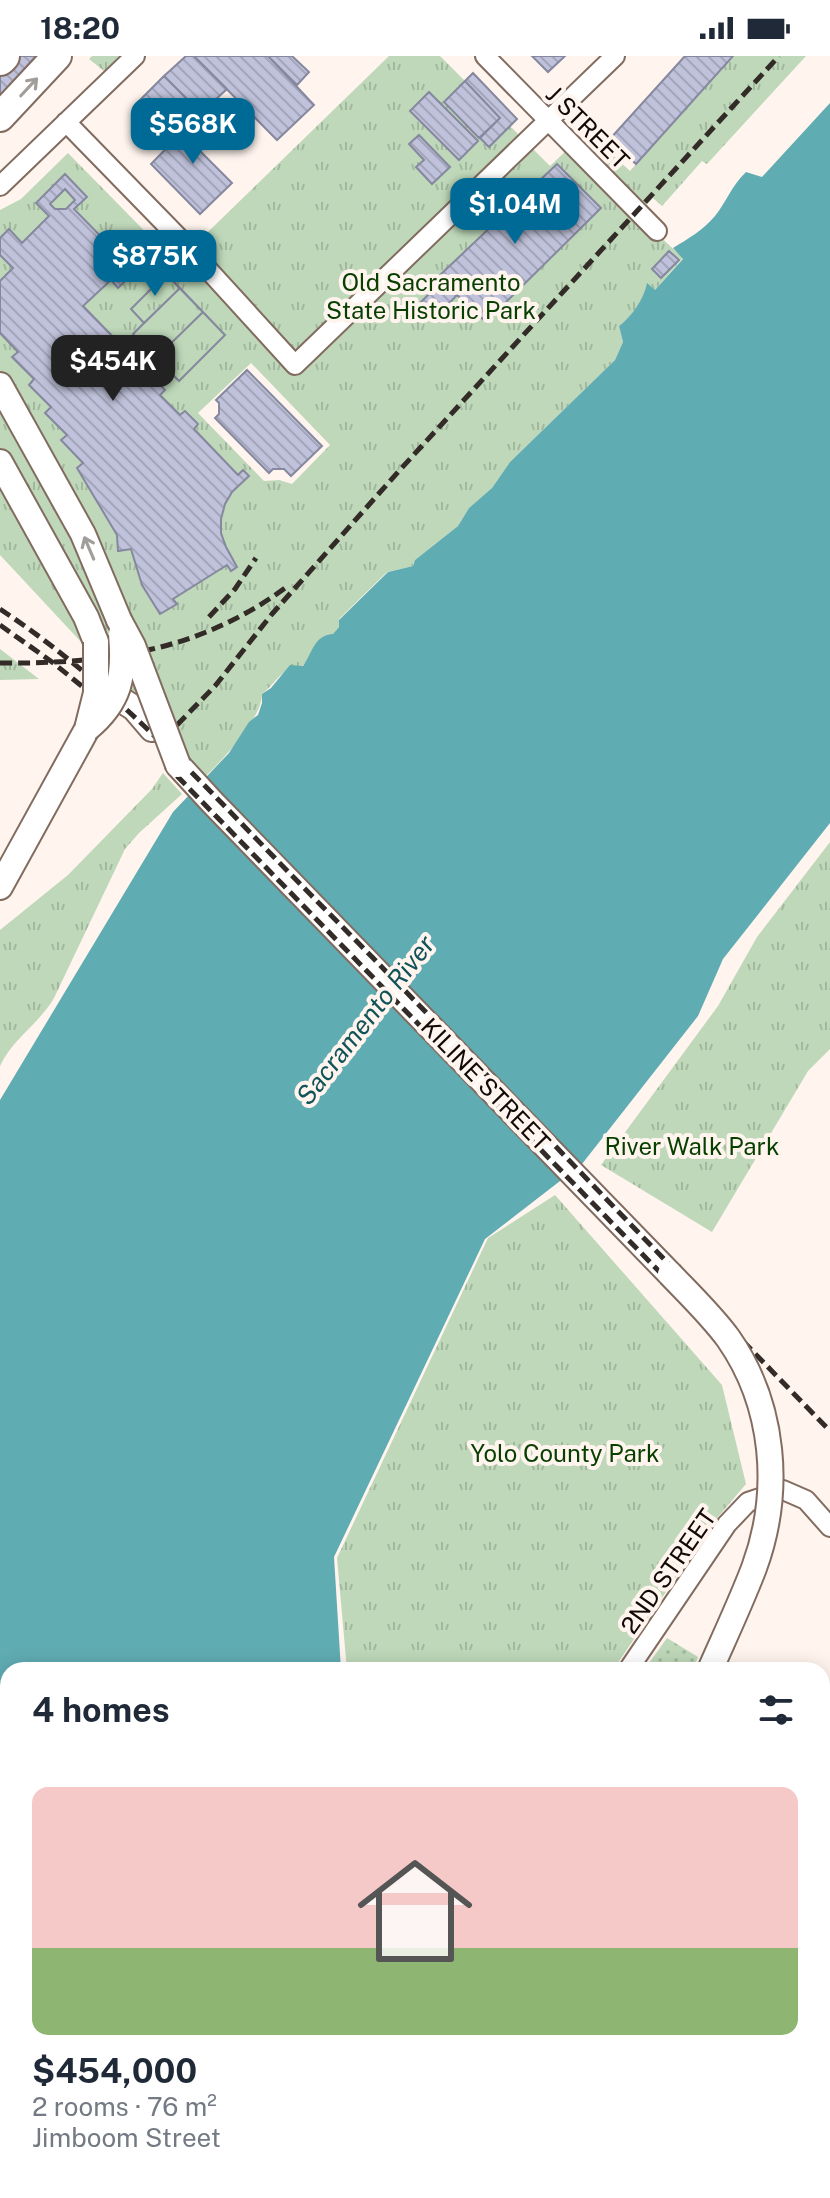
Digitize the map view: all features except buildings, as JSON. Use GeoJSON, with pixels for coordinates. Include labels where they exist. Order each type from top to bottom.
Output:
{"type":"FeatureCollection","features":[{"type":"Feature","properties":{"kind":"main road"},"geometry":{"type":"LineString","coordinates":[[0,117],[57,56]]}},
{"type":"Feature","properties":{"kind":"main road"},"geometry":{"type":"LineString","coordinates":[[0,385],[83,534],[133,646],[178,765]]}},
{"type":"Feature","properties":{"kind":"main road"},"geometry":{"type":"LineString","coordinates":[[0,462],[86,617],[115,696]]}},
{"type":"Feature","properties":{"kind":"main road"},"geometry":{"type":"LineString","coordinates":[[87,729],[105,714],[115,696],[123,657],[119,620]]}},
{"type":"Feature","properties":{"kind":"main road"},"geometry":{"type":"LineString","coordinates":[[0,887],[87,729],[96,693],[96,642]]}},
{"type":"Feature","properties":{"kind":"main road","name":"KILINE STREET"},"geometry":{"type":"LineString","coordinates":[[115,696],[146,720],[204,795],[690,1295],[715,1322],[740,1359],[763,1415],[771,1473],[770,1502],[755,1566],[713,1662]]}},
{"type":"Feature","properties":{"kind":"street"},"geometry":{"type":"LineString","coordinates":[[0,186],[135,56]]}},
{"type":"Feature","properties":{"kind":"street","name":"J STREET"},"geometry":{"type":"LineString","coordinates":[[485,56],[657,231]]}},
{"type":"Feature","properties":{"kind":"street"},"geometry":{"type":"LineString","coordinates":[[66,122],[182,241],[295,365],[615,56]]}},
{"type":"Feature","properties":{"kind":"street","name":"2ND STREET"},"geometry":{"type":"LineString","coordinates":[[633,1662],[727,1524],[748,1502],[783,1490],[806,1500],[830,1527]]}},
{"type":"Feature","properties":{"kind":"green space"},"geometry":{"type":"Polygon","coordinates":[[[92,56],[119,56],[104,71],[89,59],[92,56]]]}},
{"type":"Feature","properties":{"kind":"green space","name":"Old Sacramento State Historic Park"},"geometry":{"type":"Polygon","coordinates":[[[389,56],[440,56],[550,166],[587,131],[630,171],[733,56],[806,56],[707,164],[702,161],[662,206],[653,198],[637,215],[683,258],[655,290],[647,284],[637,307],[619,326],[623,342],[615,360],[510,462],[492,488],[469,508],[458,526],[415,560],[413,566],[387,572],[339,619],[339,627],[333,634],[321,637],[304,664],[283,673],[262,694],[249,726],[206,776],[0,555],[0,210],[21,199],[68,153],[176,263],[389,56]],[[251,363],[198,413],[264,481],[279,480],[292,484],[330,445],[251,363]]]}},
{"type":"Feature","properties":{"kind":"green space"},"geometry":{"type":"Polygon","coordinates":[[[0,649],[39,679],[0,680],[0,649]]]}},
{"type":"Feature","properties":{"kind":"green space"},"geometry":{"type":"Polygon","coordinates":[[[163,773],[182,794],[125,849],[54,998],[12,1047],[0,1066],[0,930],[68,875],[152,789],[163,773]]]}},
{"type":"Feature","properties":{"kind":"green space","name":"River Walk Park"},"geometry":{"type":"Polygon","coordinates":[[[830,842],[830,1049],[808,1071],[712,1232],[601,1165],[718,1006],[757,937],[830,842]]]}},
{"type":"Feature","properties":{"kind":"green space","name":"Yolo County Park"},"geometry":{"type":"Polygon","coordinates":[[[555,1195],[722,1385],[746,1484],[712,1524],[618,1662],[346,1662],[337,1558],[488,1238],[555,1195]]]}},
{"type":"Feature","properties":{"kind":"green space"},"geometry":{"type":"Polygon","coordinates":[[[667,1638],[698,1657],[696,1662],[650,1662],[667,1638]]]}},
{"type":"Feature","properties":{"kind":"water","name":"Sacramento River"},"geometry":{"type":"Polygon","coordinates":[[[830,103],[830,823],[723,959],[698,1016],[582,1164],[485,1239],[334,1557],[341,1662],[0,1662],[0,1100],[173,812],[229,753],[249,722],[258,715],[262,694],[290,665],[303,666],[318,641],[333,634],[339,627],[339,620],[388,572],[413,566],[415,560],[458,526],[469,508],[492,488],[510,462],[615,360],[623,342],[619,326],[637,307],[647,283],[655,290],[683,259],[673,248],[710,221],[746,172],[762,177],[830,103]]]}},
{"type":"Feature","properties":{"kind":"railway"},"geometry":{"type":"LineString","coordinates":[[177,725],[215,686],[272,614],[398,472],[779,56]]}},
{"type":"Feature","properties":{"kind":"railway"},"geometry":{"type":"LineString","coordinates":[[209,617],[235,589],[256,558]]}},
{"type":"Feature","properties":{"kind":"railway"},"geometry":{"type":"LineString","coordinates":[[0,663],[76,661],[149,650],[218,627],[252,610],[285,588]]}},
{"type":"Feature","properties":{"kind":"railway"},"geometry":{"type":"LineString","coordinates":[[0,609],[84,673],[163,744],[830,1431]]}},
{"type":"Feature","properties":{"kind":"railway"},"geometry":{"type":"LineString","coordinates":[[0,625],[109,708]]}},
{"type":"Feature","properties":{"kind":"railway"},"geometry":{"type":"LineString","coordinates":[[177,776],[721,1335]]}}]}
